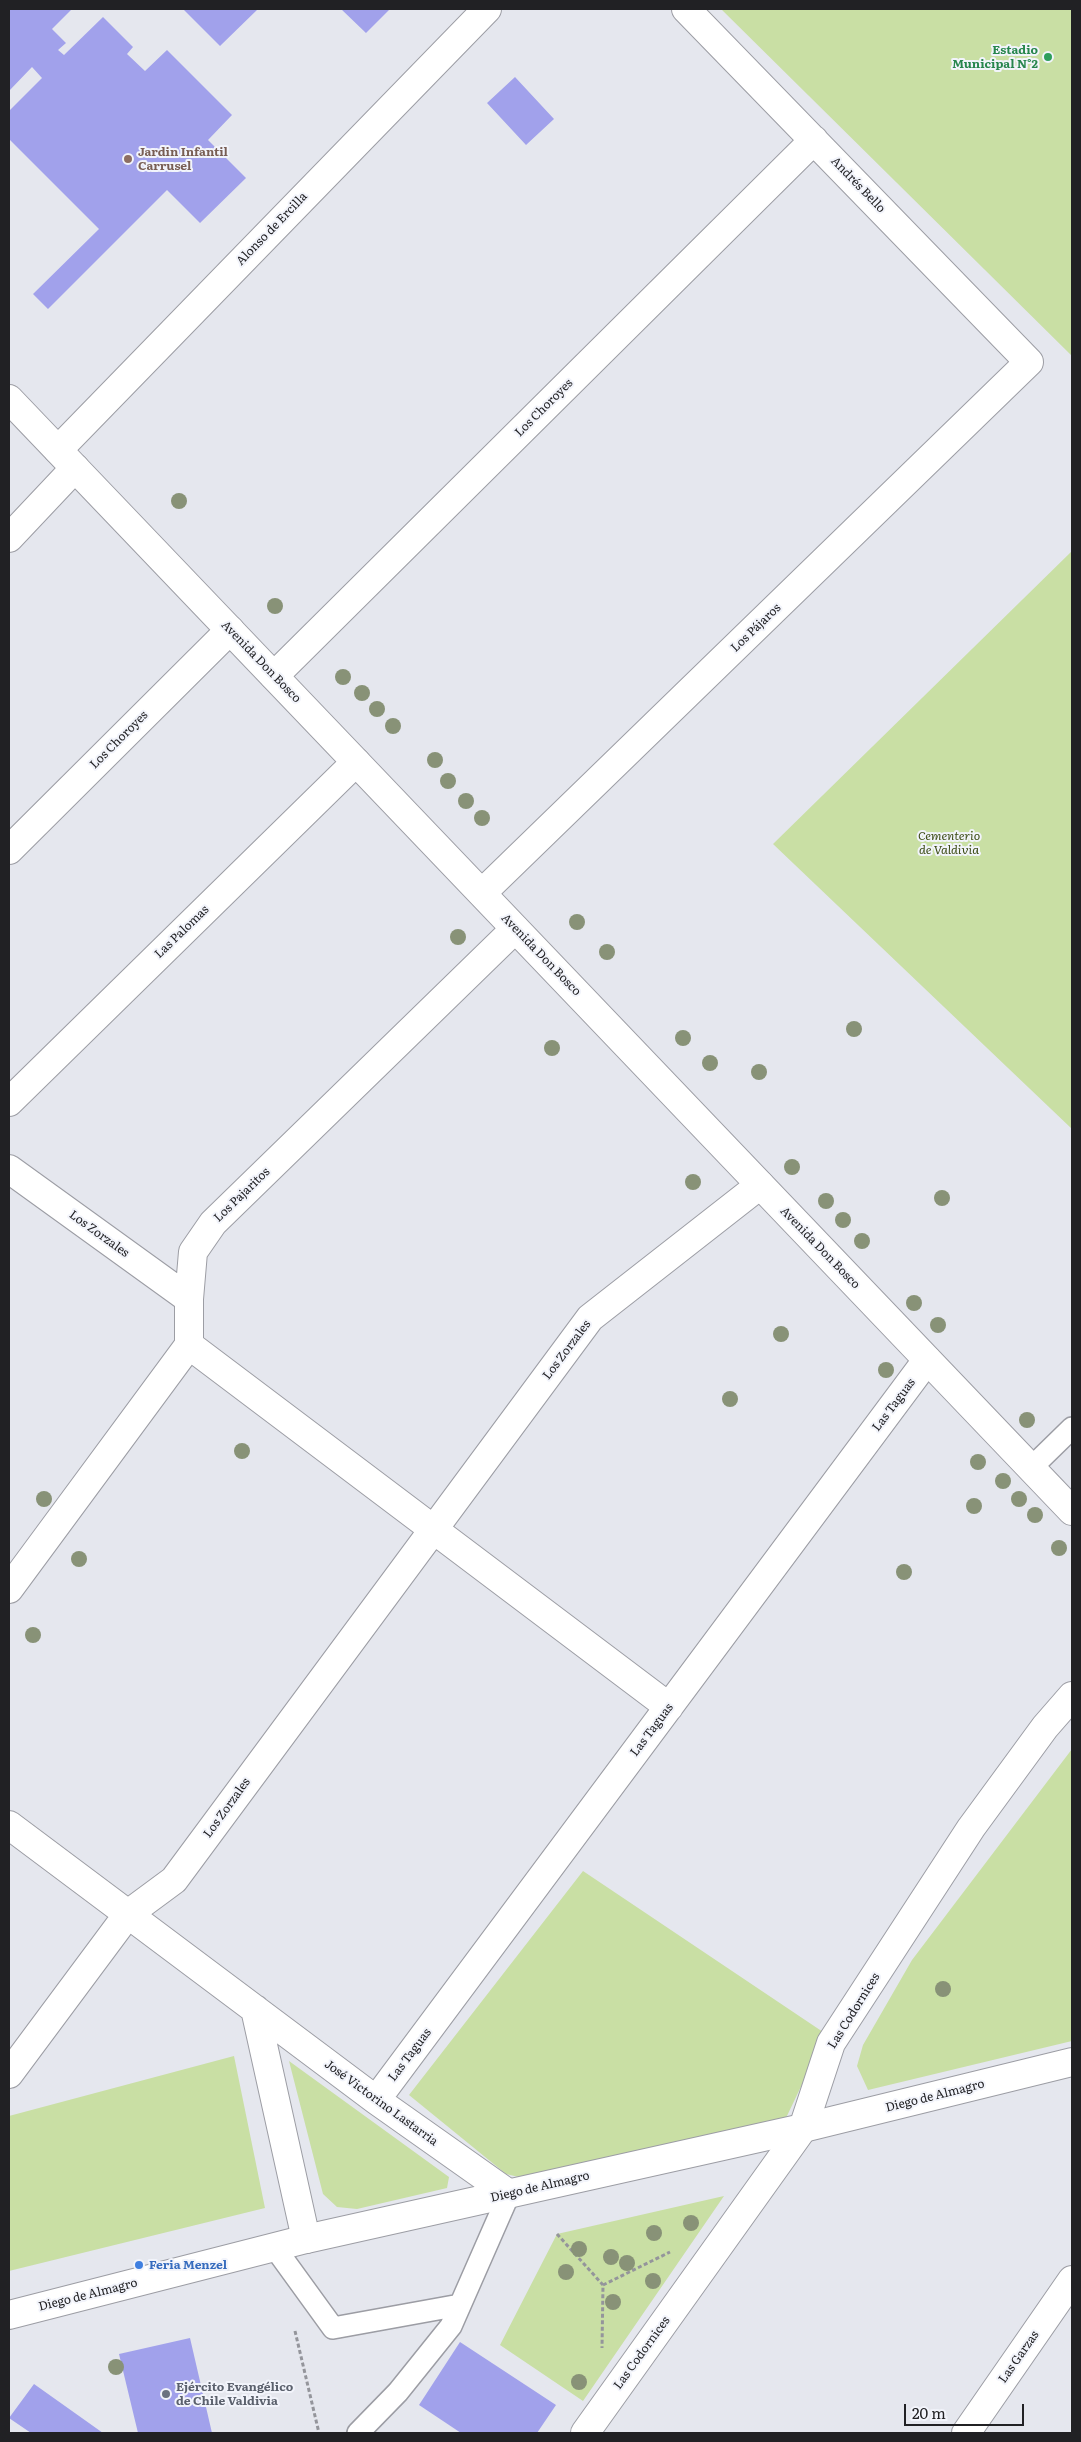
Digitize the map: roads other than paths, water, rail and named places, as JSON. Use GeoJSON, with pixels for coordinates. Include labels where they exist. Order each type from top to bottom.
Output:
{"type":"FeatureCollection","features":[{"type":"Feature","properties":{"kind":"street","name":"Alonso de Ercilla"},"geometry":{"type":"LineString","coordinates":[[9,538],[66,459],[487,9]]}},
{"type":"Feature","properties":{"kind":"street","name":"Andrés Bello"},"geometry":{"type":"LineString","coordinates":[[686,9],[1029,362]]}},
{"type":"Feature","properties":{"kind":"street","name":"Los Choroyes"},"geometry":{"type":"LineString","coordinates":[[274,676],[814,140]]}},
{"type":"Feature","properties":{"kind":"street","name":"Los Pájaros"},"geometry":{"type":"LineString","coordinates":[[482,893],[1029,362]]}},
{"type":"Feature","properties":{"kind":"street","name":"Avenida Don Bosco"},"geometry":{"type":"LineString","coordinates":[[9,399],[1072,1511]]}},
{"type":"Feature","properties":{"kind":"street","name":"Los Choroyes"},"geometry":{"type":"LineString","coordinates":[[9,850],[230,630]]}},
{"type":"Feature","properties":{"kind":"street","name":"Las Palomas"},"geometry":{"type":"LineString","coordinates":[[9,1102],[356,762]]}},
{"type":"Feature","properties":{"kind":"street","name":"Los Pajaritos"},"geometry":{"type":"LineString","coordinates":[[189,1345],[189,1298],[193,1252],[213,1223],[515,929]]}},
{"type":"Feature","properties":{"kind":"street","name":"Los Zorzales"},"geometry":{"type":"LineString","coordinates":[[9,1169],[189,1298]]}},
{"type":"Feature","properties":{"kind":"street","name":"Los Zorzales"},"geometry":{"type":"LineString","coordinates":[[9,2074],[128,1914],[174,1880],[590,1318],[760,1185]]}},
{"type":"Feature","properties":{"kind":"street"},"geometry":{"type":"LineString","coordinates":[[9,1589],[189,1345],[669,1707]]}},
{"type":"Feature","properties":{"kind":"street","name":"Las Taguas"},"geometry":{"type":"LineString","coordinates":[[376,2100],[927,1360]]}},
{"type":"Feature","properties":{"kind":"street","name":"Las Codornices"},"geometry":{"type":"LineString","coordinates":[[584,2433],[803,2128],[832,2043],[971,1828],[1045,1727],[1072,1696]]}},
{"type":"Feature","properties":{"kind":"street","name":"José Victorino Lastarria"},"geometry":{"type":"LineString","coordinates":[[9,1825],[376,2100],[509,2194]]}},
{"type":"Feature","properties":{"kind":"street"},"geometry":{"type":"LineString","coordinates":[[255,2009],[306,2239]]}},
{"type":"Feature","properties":{"kind":"street","name":"Diego de Almagro"},"geometry":{"type":"LineString","coordinates":[[9,2314],[306,2239],[803,2128],[1072,2062]]}},
{"type":"Feature","properties":{"kind":"street","name":"Las Garzas"},"geometry":{"type":"LineString","coordinates":[[975,2430],[1072,2280]]}},
{"type":"Feature","properties":{"kind":"lane"},"geometry":{"type":"LineString","coordinates":[[1031,1468],[1072,1428]]}},
{"type":"Feature","properties":{"kind":"lane"},"geometry":{"type":"LineString","coordinates":[[358,2433],[398,2392],[451,2326],[509,2194]]}},
{"type":"Feature","properties":{"kind":"lane"},"geometry":{"type":"LineString","coordinates":[[275,2248],[333,2328],[460,2305]]}},
{"type":"Feature","properties":{"kind":"place","name":"Estadio Municipal N°2"},"geometry":{"type":"Point","coordinates":[1048,57]}},
{"type":"Feature","properties":{"kind":"place","name":"Jardin Infantil Carrusel"},"geometry":{"type":"Point","coordinates":[128,159]}},
{"type":"Feature","properties":{"kind":"place","name":"Feria Menzel"},"geometry":{"type":"Point","coordinates":[139,2265]}},
{"type":"Feature","properties":{"kind":"place","name":"Ejército Evangélico de Chile Valdivia"},"geometry":{"type":"Point","coordinates":[166,2394]}},
{"type":"Feature","properties":{"kind":"park label","name":"Cementerio de Valdivia"},"geometry":{"type":"Point","coordinates":[949,843]}}]}
